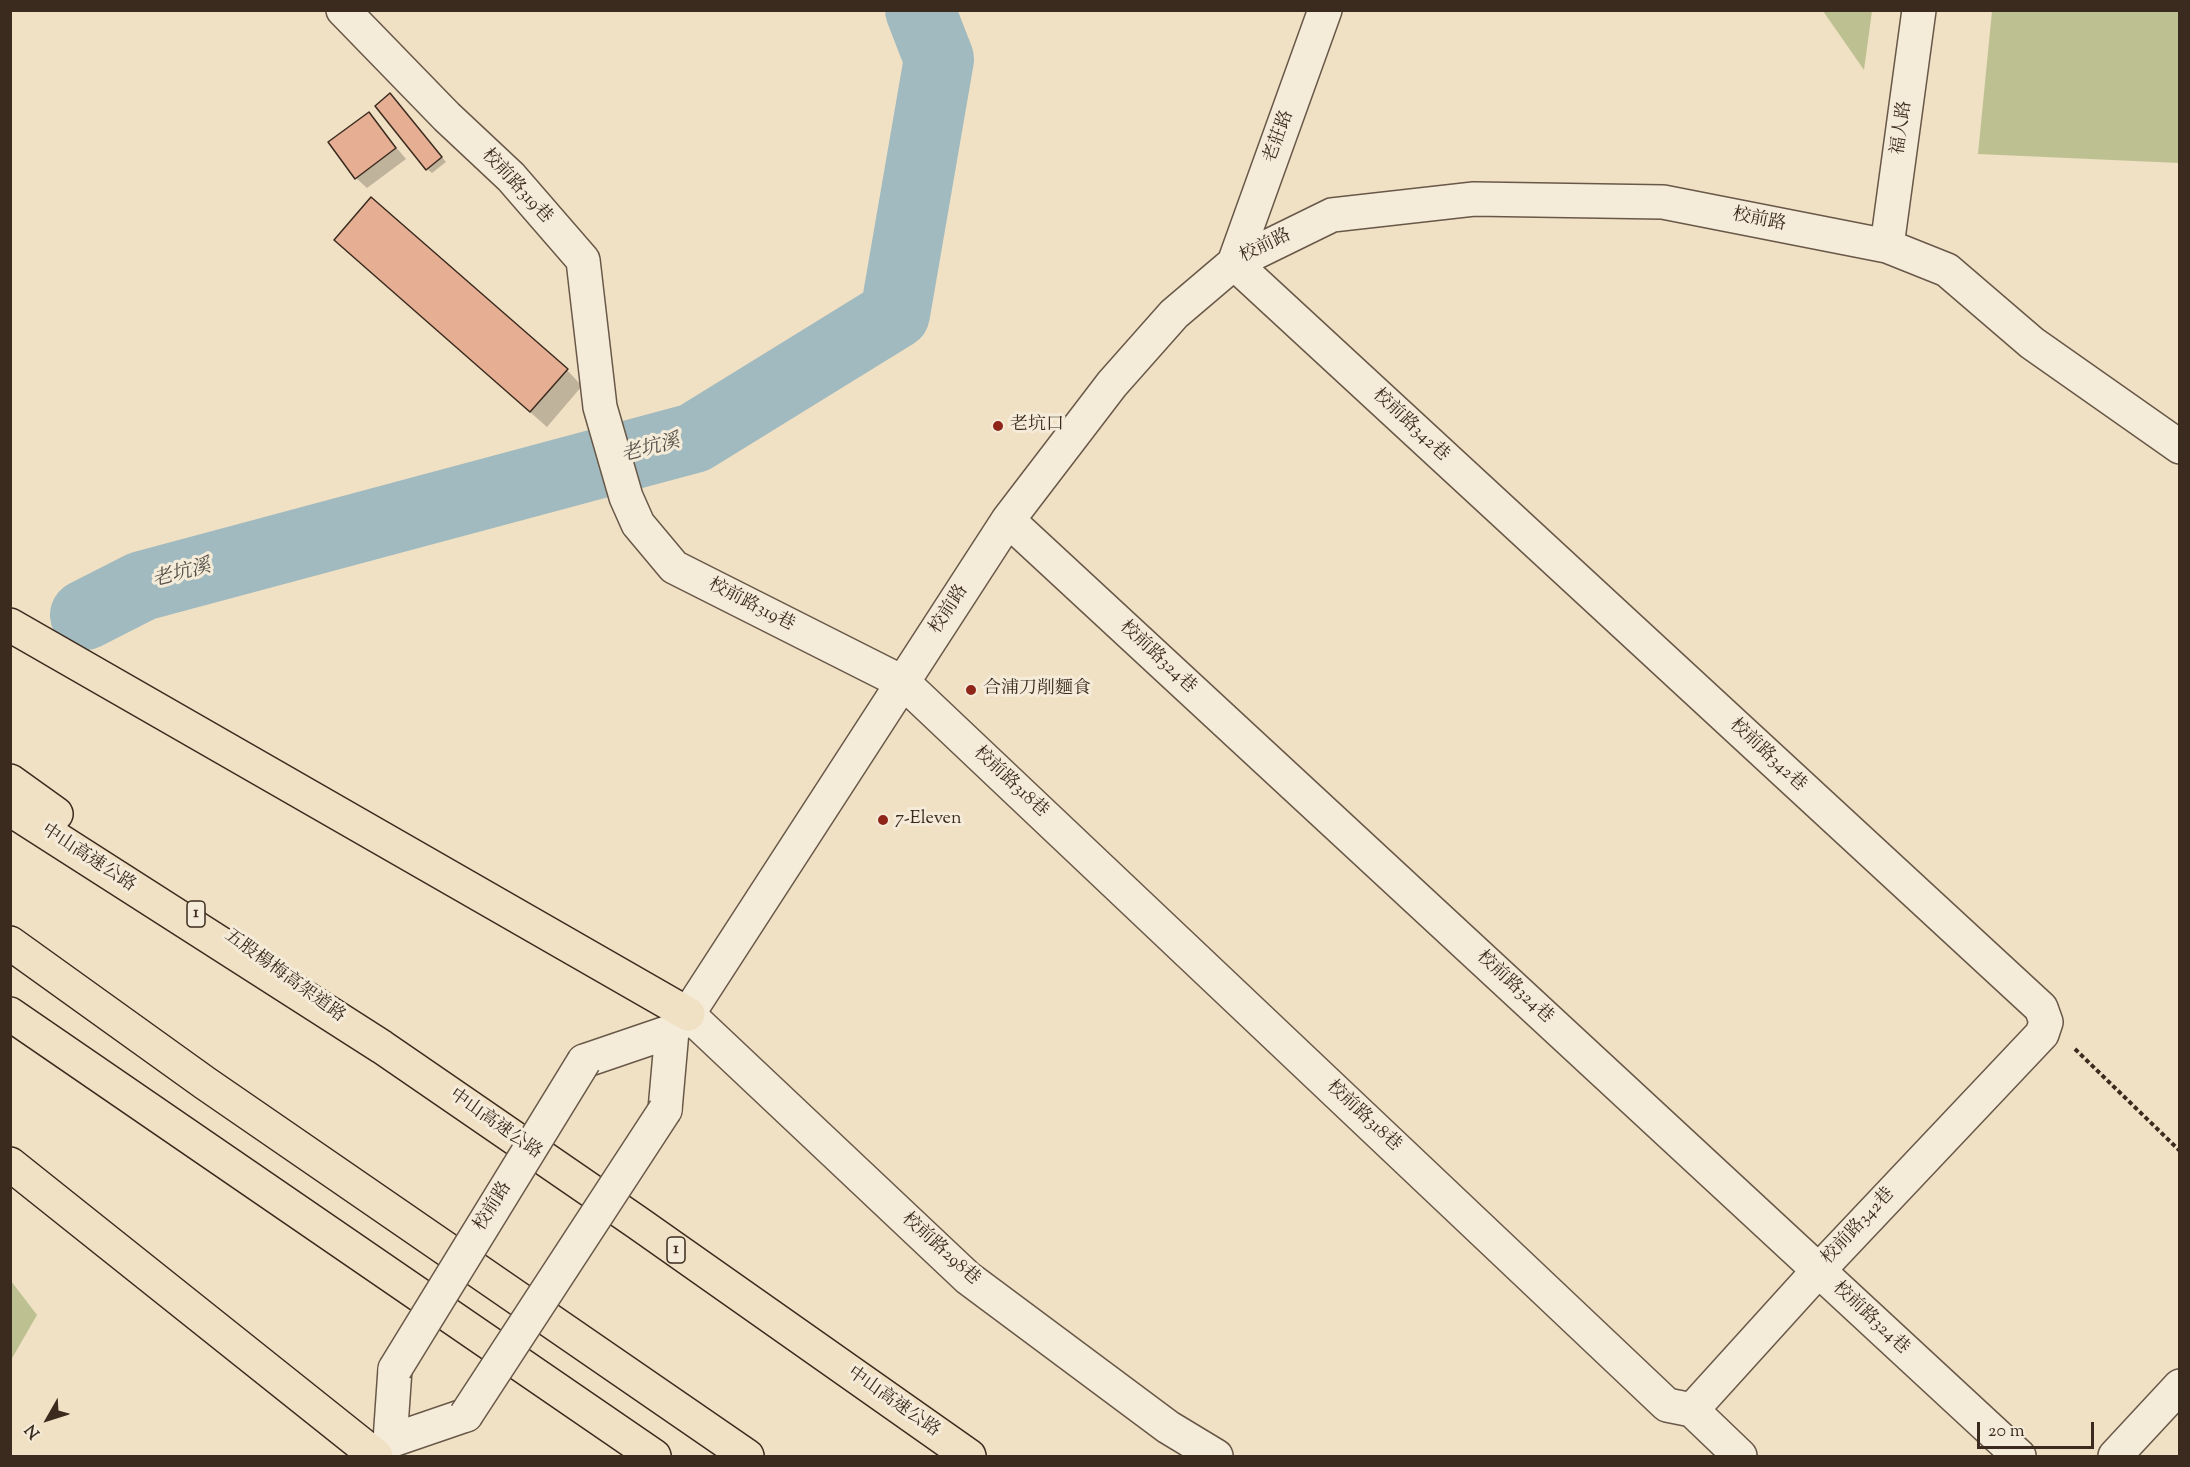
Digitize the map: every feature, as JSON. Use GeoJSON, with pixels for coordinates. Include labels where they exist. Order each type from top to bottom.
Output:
{"type":"FeatureCollection","features":[{"type":"Feature","properties":{"kind":"highway"},"geometry":{"type":"LineString","coordinates":[[10,624],[680,1023]]}},
{"type":"Feature","properties":{"kind":"highway","name":"五股楊梅高架道路"},"geometry":{"type":"LineString","coordinates":[[10,781],[382,1047]]}},
{"type":"Feature","properties":{"kind":"highway","name":"中山高速公路"},"geometry":{"type":"LineString","coordinates":[[10,809],[382,1047],[969,1456]]}},
{"type":"Feature","properties":{"kind":"highway"},"geometry":{"type":"LineString","coordinates":[[10,943],[205,1083],[747,1456]]}},
{"type":"Feature","properties":{"kind":"highway"},"geometry":{"type":"LineString","coordinates":[[10,968],[205,1083]]}},
{"type":"Feature","properties":{"kind":"highway"},"geometry":{"type":"LineString","coordinates":[[10,1014],[654,1456]]}},
{"type":"Feature","properties":{"kind":"highway"},"geometry":{"type":"LineString","coordinates":[[10,1164],[382,1451]]}},
{"type":"Feature","properties":{"kind":"street","name":"校前路319巷"},"geometry":{"type":"LineString","coordinates":[[343,10],[447,117],[511,177],[583,260],[600,407],[626,497],[638,524],[675,567],[904,683]]}},
{"type":"Feature","properties":{"kind":"street","name":"老莊路"},"geometry":{"type":"LineString","coordinates":[[1234,263],[1325,10]]}},
{"type":"Feature","properties":{"kind":"street","name":"福人路"},"geometry":{"type":"LineString","coordinates":[[1887,246],[1919,10]]}},
{"type":"Feature","properties":{"kind":"street","name":"校前路"},"geometry":{"type":"LineString","coordinates":[[382,1451],[466,1415],[665,1110],[680,1023],[904,683],[1008,520],[1112,384],[1174,314],[1234,263],[1332,215],[1474,199],[1663,202],[1887,246],[1947,270],[2032,343],[2180,447]]}},
{"type":"Feature","properties":{"kind":"street","name":"校前路342巷"},"geometry":{"type":"LineString","coordinates":[[1234,263],[2040,1008],[2046,1022],[2042,1034],[1818,1270]]}},
{"type":"Feature","properties":{"kind":"street","name":"校前路324巷"},"geometry":{"type":"LineString","coordinates":[[1008,520],[2019,1456]]}},
{"type":"Feature","properties":{"kind":"street","name":"校前路318巷"},"geometry":{"type":"LineString","coordinates":[[904,683],[1666,1405],[1692,1410]]}},
{"type":"Feature","properties":{"kind":"street","name":"校前路"},"geometry":{"type":"LineString","coordinates":[[382,1451],[395,1369],[584,1061],[680,1023]]}},
{"type":"Feature","properties":{"kind":"street","name":"校前路298巷"},"geometry":{"type":"LineString","coordinates":[[680,1023],[968,1278],[1168,1427],[1216,1456]]}},
{"type":"Feature","properties":{"kind":"street"},"geometry":{"type":"LineString","coordinates":[[1740,1456],[1692,1410],[1818,1270]]}},
{"type":"Feature","properties":{"kind":"street"},"geometry":{"type":"LineString","coordinates":[[2115,1456],[2180,1386]]}},
{"type":"Feature","properties":{"kind":"path"},"geometry":{"type":"LineString","coordinates":[[2046,1022],[2180,1151]]}},
{"type":"Feature","properties":{"kind":"green space"},"geometry":{"type":"Polygon","coordinates":[[[1823,11],[1872,11],[1864,70],[1823,11]]]}},
{"type":"Feature","properties":{"kind":"green space"},"geometry":{"type":"Polygon","coordinates":[[[1992,11],[2179,11],[2179,163],[1978,154],[1992,11]]]}},
{"type":"Feature","properties":{"kind":"green space"},"geometry":{"type":"Polygon","coordinates":[[[10,1281],[37,1315],[11,1360],[10,1281]]]}},
{"type":"Feature","properties":{"kind":"building"},"geometry":{"type":"Polygon","coordinates":[[[390,93],[442,157],[426,170],[375,106],[390,93]]]}},
{"type":"Feature","properties":{"kind":"building"},"geometry":{"type":"Polygon","coordinates":[[[369,112],[396,148],[355,179],[328,142],[369,112]]]}},
{"type":"Feature","properties":{"kind":"building"},"geometry":{"type":"Polygon","coordinates":[[[371,197],[568,369],[530,412],[334,240],[371,197]]]}},
{"type":"Feature","properties":{"kind":"waterway","name":"老坑溪"},"geometry":{"type":"LineString","coordinates":[[85,615],[142,586],[694,438],[895,314],[939,59],[920,10]]}},
{"type":"Feature","properties":{"kind":"place","name":"老坑口"},"geometry":{"type":"Point","coordinates":[998,426]}},
{"type":"Feature","properties":{"kind":"place","name":"合浦刀削麵食"},"geometry":{"type":"Point","coordinates":[971,690]}},
{"type":"Feature","properties":{"kind":"place","name":"7-Eleven"},"geometry":{"type":"Point","coordinates":[883,820]}}]}
